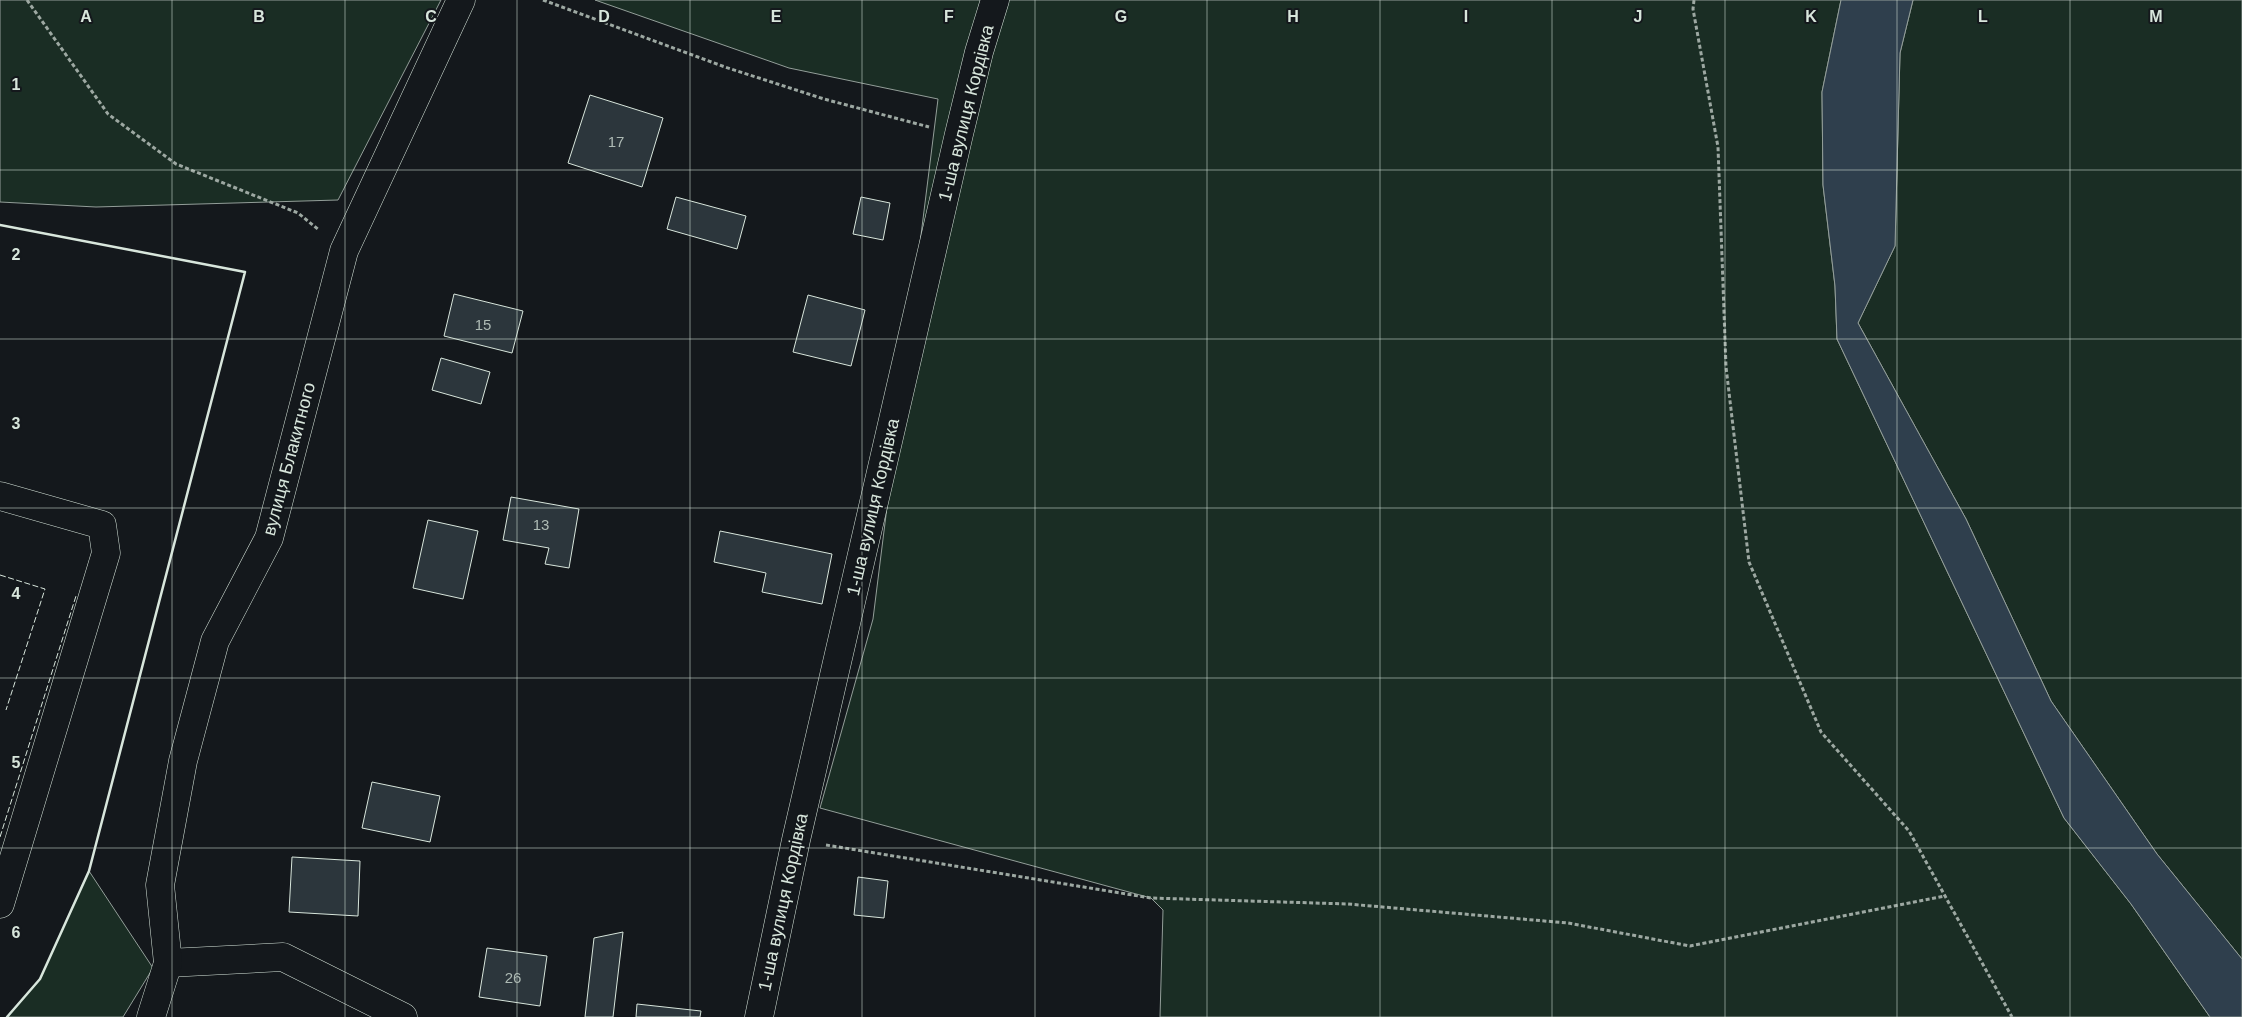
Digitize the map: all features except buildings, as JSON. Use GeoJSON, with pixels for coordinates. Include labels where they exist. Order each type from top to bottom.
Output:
{"type":"FeatureCollection","features":[{"type":"Feature","properties":{"kind":"street","name":"вулиця Блакитного"},"geometry":{"type":"LineString","coordinates":[[151,1017],[168,963],[160,885],[183,761],[215,641],[269,538],[344,251],[461,0]]}},
{"type":"Feature","properties":{"kind":"street","name":"1-ша вулиця Кордівка"},"geometry":{"type":"LineString","coordinates":[[759,1017],[796,840],[959,134],[995,0]]}},
{"type":"Feature","properties":{"kind":"street"},"geometry":{"type":"LineString","coordinates":[[0,496],[102,525],[106,553],[0,904]]}},
{"type":"Feature","properties":{"kind":"street"},"geometry":{"type":"LineString","coordinates":[[168,963],[283,957],[403,1017]]}},
{"type":"Feature","properties":{"kind":"path"},"geometry":{"type":"LineString","coordinates":[[27,0],[108,114],[176,164],[298,213],[344,251]]}},
{"type":"Feature","properties":{"kind":"path"},"geometry":{"type":"LineString","coordinates":[[543,0],[725,67],[806,93],[959,134]]}},
{"type":"Feature","properties":{"kind":"path"},"geometry":{"type":"LineString","coordinates":[[1694,0],[1692,9],[1718,147],[1726,367],[1750,562],[1821,732],[1909,831],[2012,1017]]}},
{"type":"Feature","properties":{"kind":"path"},"geometry":{"type":"LineString","coordinates":[[796,840],[1151,898],[1348,904],[1549,922],[1690,946],[1945,896]]}},
{"type":"Feature","properties":{"kind":"green space"},"geometry":{"type":"Polygon","coordinates":[[[0,0],[441,0],[338,200],[96,207],[0,202],[0,0]]]}},
{"type":"Feature","properties":{"kind":"green space"},"geometry":{"type":"Polygon","coordinates":[[[595,0],[1841,0],[1822,92],[1823,185],[1835,286],[1837,339],[2064,818],[2131,904],[2210,1017],[1160,1017],[1163,910],[1151,898],[820,808],[873,619],[938,99],[789,68],[595,0]]]}},
{"type":"Feature","properties":{"kind":"green space"},"geometry":{"type":"Polygon","coordinates":[[[1913,0],[2242,0],[2242,959],[2157,854],[2051,701],[1966,519],[1858,323],[1895,246],[1900,53],[1913,0]]]}},
{"type":"Feature","properties":{"kind":"green space"},"geometry":{"type":"Polygon","coordinates":[[[89,871],[153,968],[123,1017],[7,1017],[40,979],[89,871]]]}},
{"type":"Feature","properties":{"kind":"water"},"geometry":{"type":"Polygon","coordinates":[[[1841,0],[1913,0],[1900,53],[1895,246],[1858,323],[1966,519],[2051,701],[2157,854],[2242,959],[2242,1017],[2210,1017],[2131,904],[2064,818],[1837,339],[1835,286],[1823,185],[1822,92],[1841,0]]]}},
{"type":"Feature","properties":{"kind":"fence"},"geometry":{"type":"LineString","coordinates":[[0,575],[45,589],[6,710]]}},
{"type":"Feature","properties":{"kind":"fence"},"geometry":{"type":"LineString","coordinates":[[0,837],[76,596]]}},
{"type":"Feature","properties":{"kind":"wall"},"geometry":{"type":"LineString","coordinates":[[0,225],[245,272],[89,871],[40,979],[7,1017]]}}]}
